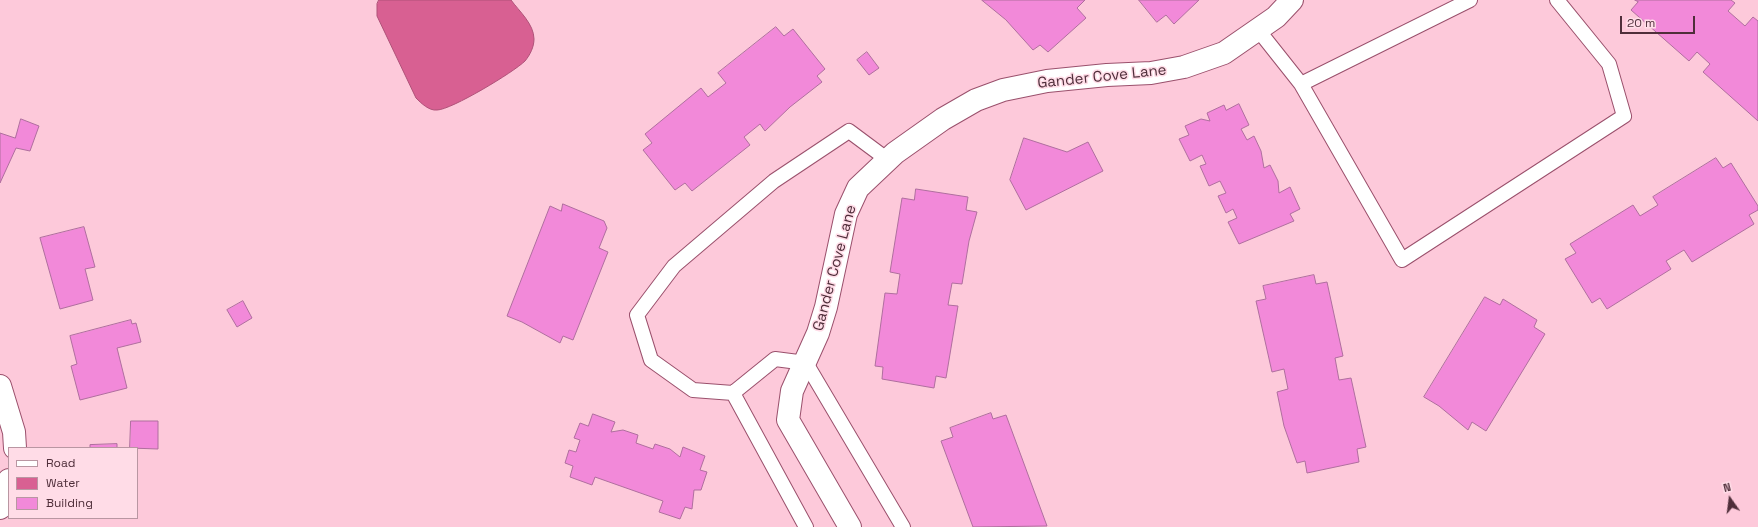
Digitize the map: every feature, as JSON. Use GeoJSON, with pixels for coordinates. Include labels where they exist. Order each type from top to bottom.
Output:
{"type":"FeatureCollection","features":[{"type":"Feature","properties":{"kind":"street","name":"Gander Cove Lane"},"geometry":{"type":"LineString","coordinates":[[850,527],[788,420],[792,391],[806,363],[826,307],[846,214],[858,188],[895,153],[943,119],[976,100],[1003,90],[1047,81],[1107,75],[1151,73],[1184,67],[1224,53],[1259,31],[1276,17],[1292,0]]}},
{"type":"Feature","properties":{"kind":"street"},"geometry":{"type":"LineString","coordinates":[[0,386],[14,432],[15,447]]}},
{"type":"Feature","properties":{"kind":"street"},"geometry":{"type":"LineString","coordinates":[[0,508],[8,485]]}},
{"type":"Feature","properties":{"kind":"lane"},"geometry":{"type":"LineString","coordinates":[[1302,84],[1470,0]]}},
{"type":"Feature","properties":{"kind":"lane"},"geometry":{"type":"LineString","coordinates":[[1259,31],[1302,84],[1402,260],[1624,116],[1609,64],[1557,0]]}},
{"type":"Feature","properties":{"kind":"lane"},"geometry":{"type":"LineString","coordinates":[[888,160],[849,131],[774,181],[674,266],[636,315],[651,360],[692,390],[733,393],[775,359],[806,363],[902,527]]}},
{"type":"Feature","properties":{"kind":"lane"},"geometry":{"type":"LineString","coordinates":[[733,393],[806,527]]}},
{"type":"Feature","properties":{"kind":"water"},"geometry":{"type":"Polygon","coordinates":[[[379,0],[511,0],[532,28],[534,42],[530,54],[519,66],[455,104],[434,110],[425,106],[416,98],[377,16],[377,4],[379,0]]]}},
{"type":"Feature","properties":{"kind":"building"},"geometry":{"type":"Polygon","coordinates":[[[982,0],[1085,0],[1077,8],[1086,18],[1048,52],[1040,45],[1033,50],[1006,20],[982,0]]]}},
{"type":"Feature","properties":{"kind":"building"},"geometry":{"type":"Polygon","coordinates":[[[1139,0],[1199,0],[1174,24],[1166,15],[1157,22],[1139,0]]]}},
{"type":"Feature","properties":{"kind":"building"},"geometry":{"type":"Polygon","coordinates":[[[1635,0],[1731,0],[1735,3],[1728,11],[1745,26],[1753,17],[1758,21],[1758,121],[1703,72],[1710,64],[1697,52],[1689,61],[1631,10],[1638,2],[1635,0]]]}},
{"type":"Feature","properties":{"kind":"building"},"geometry":{"type":"Polygon","coordinates":[[[776,27],[784,36],[793,29],[825,69],[817,76],[822,82],[790,107],[765,131],[760,124],[744,137],[750,145],[692,191],[685,183],[675,190],[643,150],[652,143],[645,134],[701,88],[708,97],[726,83],[718,73],[776,27]]]}},
{"type":"Feature","properties":{"kind":"building"},"geometry":{"type":"Polygon","coordinates":[[[867,52],[879,68],[869,75],[857,60],[867,52]]]}},
{"type":"Feature","properties":{"kind":"building"},"geometry":{"type":"Polygon","coordinates":[[[1239,104],[1249,125],[1241,129],[1247,140],[1254,136],[1261,151],[1264,168],[1270,165],[1278,181],[1279,193],[1290,187],[1300,209],[1290,214],[1294,221],[1239,244],[1228,222],[1237,218],[1233,209],[1226,213],[1218,196],[1226,193],[1220,181],[1209,186],[1200,166],[1206,164],[1202,155],[1190,161],[1179,139],[1189,135],[1185,126],[1201,119],[1210,121],[1207,113],[1224,105],[1226,110],[1239,104]]]}},
{"type":"Feature","properties":{"kind":"building"},"geometry":{"type":"Polygon","coordinates":[[[21,119],[39,126],[30,151],[16,148],[0,183],[0,133],[15,138],[21,119]]]}},
{"type":"Feature","properties":{"kind":"building"},"geometry":{"type":"Polygon","coordinates":[[[1024,138],[1067,152],[1088,142],[1103,171],[1026,210],[1010,180],[1024,138]]]}},
{"type":"Feature","properties":{"kind":"building"},"geometry":{"type":"Polygon","coordinates":[[[1716,158],[1723,168],[1731,163],[1758,206],[1758,210],[1749,215],[1754,224],[1692,262],[1684,250],[1666,261],[1671,269],[1607,309],[1600,298],[1592,303],[1565,259],[1576,253],[1570,244],[1633,205],[1640,216],[1658,205],[1653,197],[1716,158]]]}},
{"type":"Feature","properties":{"kind":"building"},"geometry":{"type":"Polygon","coordinates":[[[916,189],[968,197],[966,210],[977,212],[969,241],[962,284],[952,283],[948,305],[958,306],[946,378],[936,376],[934,388],[882,379],[883,367],[875,366],[885,293],[897,294],[900,274],[890,272],[902,198],[914,200],[916,189]]]}},
{"type":"Feature","properties":{"kind":"building"},"geometry":{"type":"Polygon","coordinates":[[[563,204],[604,221],[607,228],[599,248],[608,252],[573,340],[563,336],[560,343],[522,322],[507,316],[550,206],[561,211],[563,204]]]}},
{"type":"Feature","properties":{"kind":"building"},"geometry":{"type":"Polygon","coordinates":[[[84,227],[95,267],[85,269],[93,300],[60,309],[40,238],[84,227]]]}},
{"type":"Feature","properties":{"kind":"building"},"geometry":{"type":"Polygon","coordinates":[[[1314,275],[1316,284],[1327,282],[1343,356],[1335,358],[1339,380],[1351,378],[1366,447],[1357,449],[1359,462],[1307,473],[1305,461],[1297,463],[1284,426],[1277,392],[1288,389],[1284,369],[1272,372],[1256,301],[1266,299],[1263,286],[1314,275]]]}},
{"type":"Feature","properties":{"kind":"building"},"geometry":{"type":"Polygon","coordinates":[[[1485,297],[1500,305],[1503,299],[1537,320],[1534,327],[1545,334],[1486,431],[1472,422],[1468,430],[1439,406],[1424,397],[1485,297]]]}},
{"type":"Feature","properties":{"kind":"building"},"geometry":{"type":"Polygon","coordinates":[[[243,301],[252,318],[237,327],[227,310],[243,301]]]}},
{"type":"Feature","properties":{"kind":"building"},"geometry":{"type":"Polygon","coordinates":[[[131,320],[132,324],[136,323],[141,342],[117,348],[127,388],[80,400],[71,366],[77,364],[70,336],[131,320]]]}},
{"type":"Feature","properties":{"kind":"building"},"geometry":{"type":"Polygon","coordinates":[[[991,413],[993,419],[1006,415],[1047,526],[973,527],[941,441],[953,437],[950,428],[991,413]]]}},
{"type":"Feature","properties":{"kind":"building"},"geometry":{"type":"Polygon","coordinates":[[[593,414],[615,422],[611,432],[623,430],[638,435],[636,443],[653,449],[655,444],[670,449],[680,457],[683,447],[705,456],[700,470],[707,472],[701,490],[694,490],[692,509],[685,507],[680,519],[659,512],[663,501],[595,477],[592,485],[570,477],[573,466],[565,463],[569,450],[576,452],[580,440],[574,438],[580,423],[588,426],[593,414]]]}},
{"type":"Feature","properties":{"kind":"building"},"geometry":{"type":"Polygon","coordinates":[[[131,421],[158,421],[158,449],[130,447],[131,421]]]}},
{"type":"Feature","properties":{"kind":"building"},"geometry":{"type":"Polygon","coordinates":[[[117,444],[117,447],[90,447],[90,445],[117,444]]]}}]}
